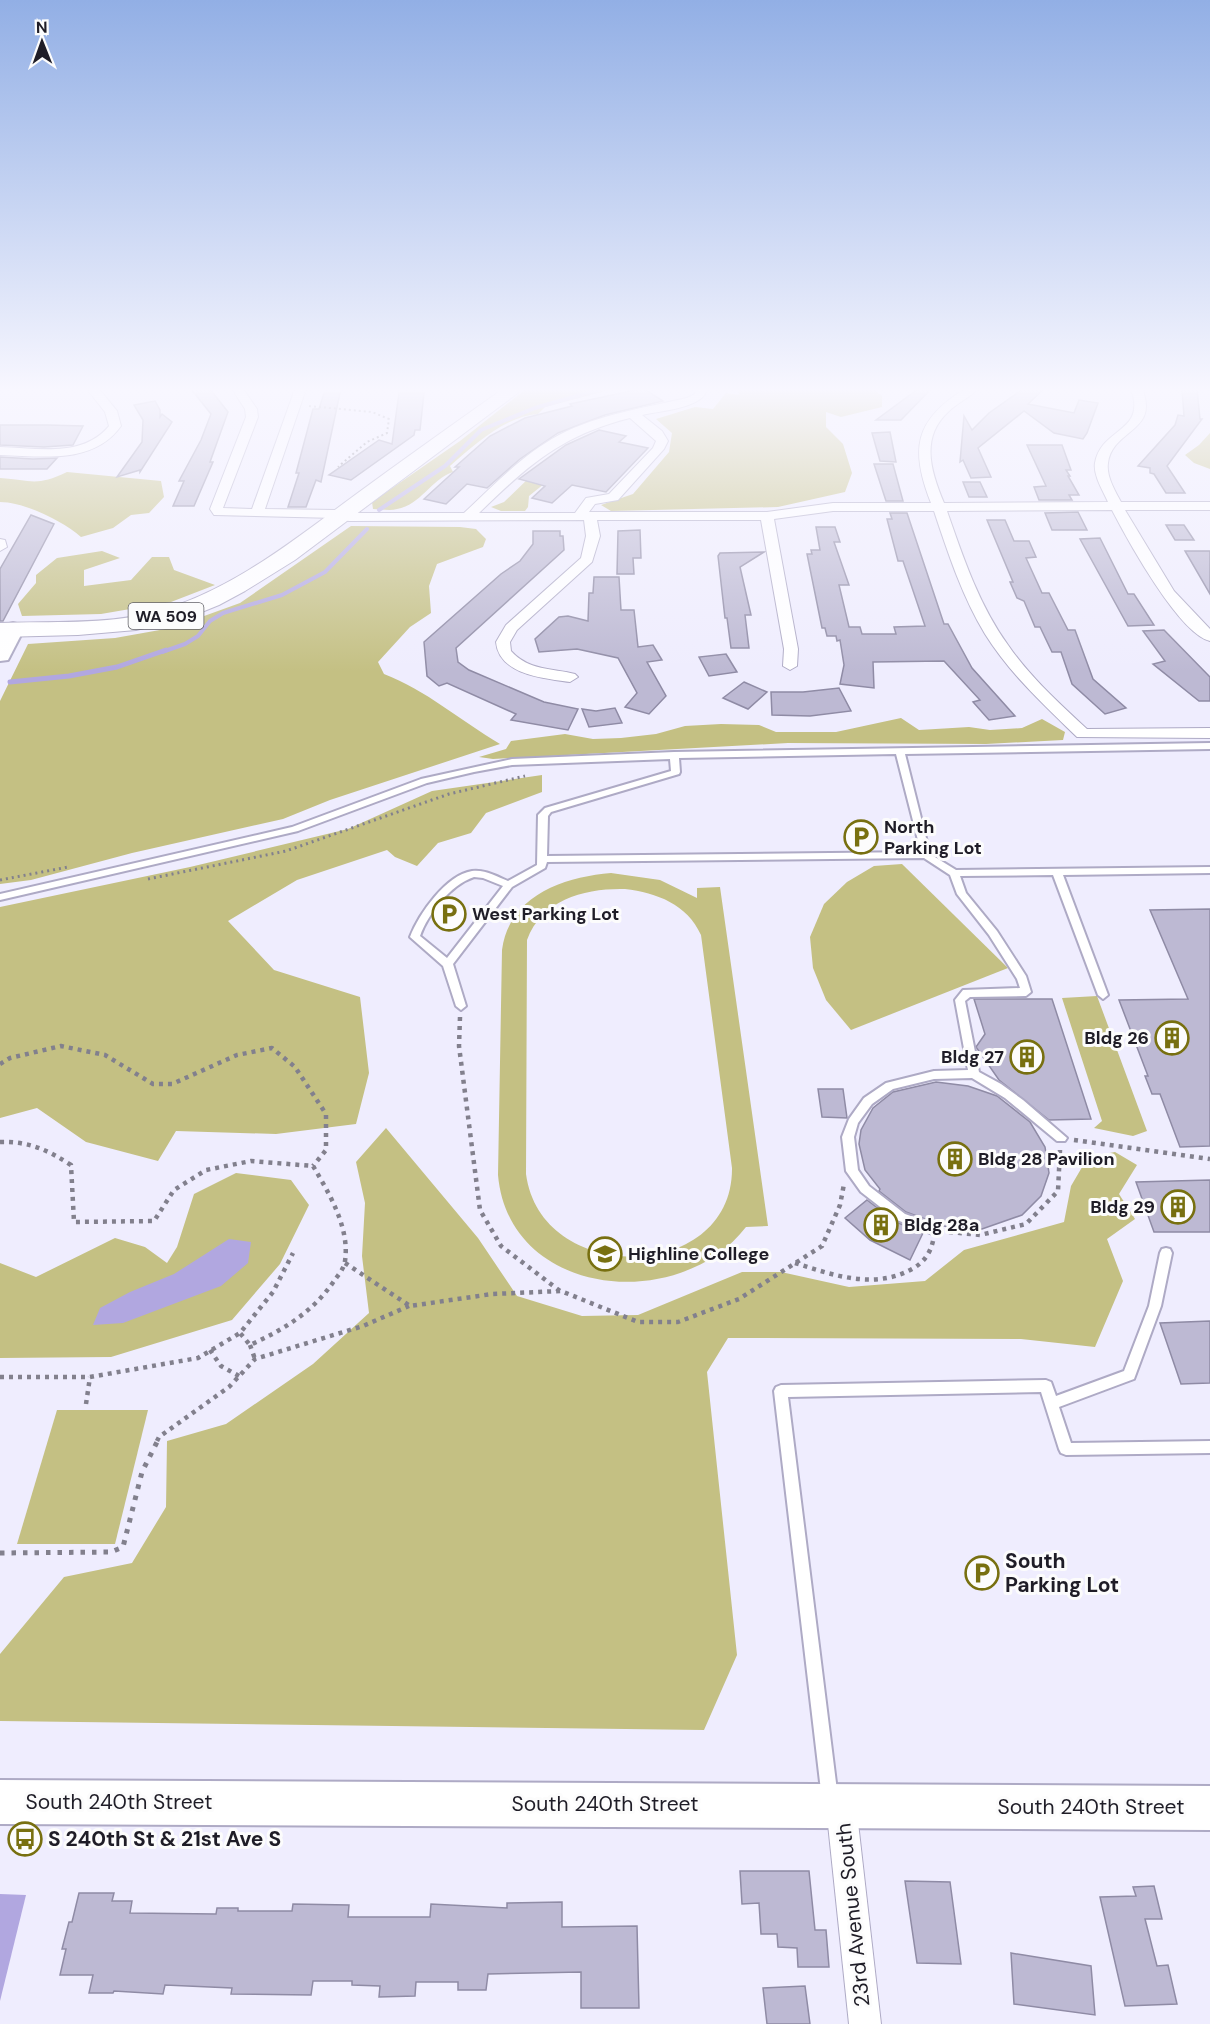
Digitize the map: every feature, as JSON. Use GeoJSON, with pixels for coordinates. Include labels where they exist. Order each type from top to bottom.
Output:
{"type":"FeatureCollection","features":[{"type":"Feature","properties":{"kind":"main road","name":"WA 509"},"geometry":{"type":"LineString","coordinates":[[6,630],[107,626],[155,619],[223,595],[254,578],[385,483]]}},
{"type":"Feature","properties":{"kind":"main road"},"geometry":{"type":"LineString","coordinates":[[0,655],[6,630]]}},
{"type":"Feature","properties":{"kind":"main road","name":"South 240th Street"},"geometry":{"type":"LineString","coordinates":[[0,1802],[1210,1808]]}},
{"type":"Feature","properties":{"kind":"street"},"geometry":{"type":"LineString","coordinates":[[227,483],[217,511],[467,517],[767,516],[833,507],[1210,506]]}},
{"type":"Feature","properties":{"kind":"street"},"geometry":{"type":"LineString","coordinates":[[257,513],[267,483]]}},
{"type":"Feature","properties":{"kind":"street"},"geometry":{"type":"LineString","coordinates":[[467,517],[502,483]]}},
{"type":"Feature","properties":{"kind":"street"},"geometry":{"type":"LineString","coordinates":[[570,677],[538,673],[519,667],[504,652],[503,642],[511,628],[587,559],[593,536],[585,516],[591,501],[613,497],[626,483]]}},
{"type":"Feature","properties":{"kind":"street"},"geometry":{"type":"LineString","coordinates":[[931,483],[959,564],[992,633],[1031,683],[1083,734],[1210,733]]}},
{"type":"Feature","properties":{"kind":"street"},"geometry":{"type":"LineString","coordinates":[[1107,483],[1168,592],[1210,637]]}},
{"type":"Feature","properties":{"kind":"street"},"geometry":{"type":"LineString","coordinates":[[767,516],[791,649],[790,666]]}},
{"type":"Feature","properties":{"kind":"street","name":"23rd Avenue South"},"geometry":{"type":"LineString","coordinates":[[836,1805],[865,2024]]}},
{"type":"Feature","properties":{"kind":"lane"},"geometry":{"type":"LineString","coordinates":[[0,897],[295,830],[414,785],[474,769],[512,762],[674,755],[1210,746]]}},
{"type":"Feature","properties":{"kind":"lane"},"geometry":{"type":"LineString","coordinates":[[900,751],[926,855]]}},
{"type":"Feature","properties":{"kind":"lane"},"geometry":{"type":"LineString","coordinates":[[448,964],[509,885],[542,866],[543,815],[548,810],[676,772],[674,755]]}},
{"type":"Feature","properties":{"kind":"lane"},"geometry":{"type":"LineString","coordinates":[[542,859],[926,855],[954,873],[1210,870]]}},
{"type":"Feature","properties":{"kind":"lane"},"geometry":{"type":"LineString","coordinates":[[1057,872],[1103,995]]}},
{"type":"Feature","properties":{"kind":"lane"},"geometry":{"type":"LineString","coordinates":[[954,873],[962,894],[993,933],[1022,978],[1026,992],[967,993],[960,1000],[974,1074]]}},
{"type":"Feature","properties":{"kind":"lane"},"geometry":{"type":"LineString","coordinates":[[461,1006],[448,964],[415,937],[417,926],[455,882],[474,874],[509,885]]}},
{"type":"Feature","properties":{"kind":"lane"},"geometry":{"type":"LineString","coordinates":[[935,1230],[901,1217],[880,1203],[865,1189],[852,1171],[848,1137],[853,1122],[868,1101],[890,1086],[901,1083],[934,1075],[974,1074],[1003,1090],[1060,1138]]}},
{"type":"Feature","properties":{"kind":"lane"},"geometry":{"type":"LineString","coordinates":[[1052,1404],[1129,1375],[1155,1306],[1166,1253]]}},
{"type":"Feature","properties":{"kind":"lane"},"geometry":{"type":"LineString","coordinates":[[836,1805],[781,1391],[1046,1386],[1065,1449],[1210,1447]]}},
{"type":"Feature","properties":{"kind":"path"},"geometry":{"type":"LineString","coordinates":[[147,879],[286,851],[449,794],[533,774]]}},
{"type":"Feature","properties":{"kind":"path"},"geometry":{"type":"LineString","coordinates":[[461,1006],[459,1046],[480,1210],[501,1246],[561,1291],[639,1322],[678,1322],[739,1299],[822,1246],[840,1205],[844,1184],[852,1171]]}},
{"type":"Feature","properties":{"kind":"path"},"geometry":{"type":"LineString","coordinates":[[0,1064],[10,1058],[62,1046],[105,1055],[153,1084],[172,1084],[237,1055],[272,1048],[295,1067],[326,1114],[326,1150],[313,1166]]}},
{"type":"Feature","properties":{"kind":"path"},"geometry":{"type":"LineString","coordinates":[[795,1263],[855,1280],[903,1277],[931,1252],[935,1230],[980,1235],[1026,1224],[1058,1191],[1060,1138],[1210,1159]]}},
{"type":"Feature","properties":{"kind":"path"},"geometry":{"type":"LineString","coordinates":[[0,1142],[19,1141],[47,1148],[71,1165],[74,1222],[154,1221],[174,1190],[206,1170],[251,1161],[284,1166],[313,1166]]}},
{"type":"Feature","properties":{"kind":"path"},"geometry":{"type":"LineString","coordinates":[[250,1345],[277,1334],[300,1317],[328,1291],[345,1263],[343,1233],[327,1190],[313,1166]]}},
{"type":"Feature","properties":{"kind":"path"},"geometry":{"type":"LineString","coordinates":[[0,1377],[90,1377],[198,1358],[240,1333],[273,1292],[293,1253]]}},
{"type":"Feature","properties":{"kind":"path"},"geometry":{"type":"LineString","coordinates":[[345,1263],[410,1306]]}},
{"type":"Feature","properties":{"kind":"path"},"geometry":{"type":"LineString","coordinates":[[0,1553],[99,1553],[111,1552],[123,1547],[142,1472],[159,1437],[230,1387],[255,1359],[330,1338],[410,1306],[492,1294],[561,1291]]}},
{"type":"Feature","properties":{"kind":"path"},"geometry":{"type":"LineString","coordinates":[[240,1333],[250,1345],[255,1359]]}},
{"type":"Feature","properties":{"kind":"path"},"geometry":{"type":"LineString","coordinates":[[210,1350],[221,1366],[239,1376]]}},
{"type":"Feature","properties":{"kind":"path"},"geometry":{"type":"LineString","coordinates":[[86,1404],[90,1377]]}},
{"type":"Feature","properties":{"kind":"shaded area"},"geometry":{"type":"Polygon","coordinates":[[[0,483],[161,483],[164,497],[149,513],[131,515],[113,528],[81,537],[43,514],[20,505],[0,502],[0,483]]]}},
{"type":"Feature","properties":{"kind":"shaded area"},"geometry":{"type":"Polygon","coordinates":[[[399,483],[434,483],[413,503],[405,507],[394,510],[373,509],[372,502],[399,483]]]}},
{"type":"Feature","properties":{"kind":"shaded area"},"geometry":{"type":"Polygon","coordinates":[[[523,483],[545,483],[529,496],[528,507],[525,511],[501,511],[491,507],[504,502],[523,483]]]}},
{"type":"Feature","properties":{"kind":"shaded area"},"geometry":{"type":"Polygon","coordinates":[[[642,483],[848,483],[845,492],[778,507],[611,511],[601,505],[633,494],[642,483]]]}},
{"type":"Feature","properties":{"kind":"shaded area"},"geometry":{"type":"Polygon","coordinates":[[[351,526],[460,527],[476,529],[486,539],[483,547],[437,564],[429,586],[431,613],[410,627],[378,662],[384,674],[429,697],[500,744],[330,800],[283,819],[132,853],[31,880],[0,884],[0,701],[28,644],[115,638],[171,628],[240,603],[351,526]]]}},
{"type":"Feature","properties":{"kind":"shaded area"},"geometry":{"type":"Polygon","coordinates":[[[102,551],[120,558],[84,570],[84,586],[131,580],[152,557],[169,557],[174,570],[215,585],[171,602],[101,614],[22,616],[18,604],[36,583],[36,575],[57,558],[102,551]]]}},
{"type":"Feature","properties":{"kind":"shaded area"},"geometry":{"type":"Polygon","coordinates":[[[901,718],[919,730],[969,727],[990,730],[1022,728],[1042,719],[1065,732],[1063,740],[986,744],[788,743],[493,759],[479,757],[506,749],[511,741],[565,734],[593,739],[621,738],[656,734],[685,726],[721,724],[759,725],[776,732],[836,732],[901,718]]]}},
{"type":"Feature","properties":{"kind":"shaded area"},"geometry":{"type":"Polygon","coordinates":[[[542,775],[542,792],[486,813],[471,833],[438,843],[417,866],[395,857],[387,850],[297,880],[228,921],[274,970],[360,997],[369,1073],[356,1124],[276,1134],[176,1131],[158,1161],[86,1142],[37,1108],[0,1118],[0,907],[190,867],[348,829],[432,791],[542,775]]]}},
{"type":"Feature","properties":{"kind":"shaded area"},"geometry":{"type":"Polygon","coordinates":[[[902,864],[1008,968],[851,1030],[826,1000],[813,968],[810,937],[824,904],[847,882],[874,866],[902,864]]]}},
{"type":"Feature","properties":{"kind":"shaded area"},"geometry":{"type":"Polygon","coordinates":[[[611,873],[660,880],[697,898],[697,888],[720,887],[768,1226],[746,1227],[717,1255],[681,1273],[641,1281],[601,1280],[564,1268],[532,1247],[509,1216],[498,1175],[502,950],[507,931],[515,916],[541,893],[557,885],[593,875],[611,873]],[[625,889],[595,891],[567,899],[543,915],[527,940],[526,1174],[539,1211],[565,1237],[598,1252],[635,1256],[671,1250],[702,1233],[724,1206],[732,1168],[701,935],[688,915],[670,902],[625,889]]]}},
{"type":"Feature","properties":{"kind":"shaded area"},"geometry":{"type":"Polygon","coordinates":[[[1097,996],[1147,1131],[1133,1136],[1094,1128],[1102,1121],[1062,998],[1097,996]]]}},
{"type":"Feature","properties":{"kind":"shaded area"},"geometry":{"type":"Polygon","coordinates":[[[386,1128],[478,1238],[517,1296],[582,1316],[638,1315],[742,1272],[781,1272],[849,1287],[925,1281],[964,1250],[1064,1222],[1071,1186],[1088,1157],[1115,1152],[1137,1165],[1119,1194],[1135,1219],[1107,1239],[1123,1281],[1095,1347],[1021,1339],[728,1338],[707,1372],[737,1655],[704,1730],[0,1721],[0,1654],[64,1577],[132,1563],[166,1507],[167,1441],[226,1424],[313,1364],[369,1313],[362,1256],[365,1203],[356,1162],[386,1128]]]}},
{"type":"Feature","properties":{"kind":"shaded area"},"geometry":{"type":"Polygon","coordinates":[[[236,1173],[291,1180],[309,1205],[280,1264],[232,1320],[111,1357],[0,1358],[0,1263],[36,1277],[115,1238],[145,1247],[167,1263],[177,1247],[194,1194],[236,1173]]]}},
{"type":"Feature","properties":{"kind":"shaded area"},"geometry":{"type":"Polygon","coordinates":[[[229,1239],[251,1242],[248,1263],[221,1286],[123,1323],[93,1325],[100,1308],[130,1292],[174,1274],[229,1239]]]}},
{"type":"Feature","properties":{"kind":"shaded area"},"geometry":{"type":"Polygon","coordinates":[[[57,1410],[148,1410],[115,1544],[17,1544],[57,1410]]]}},
{"type":"Feature","properties":{"kind":"shaded area"},"geometry":{"type":"Polygon","coordinates":[[[0,1894],[26,1895],[0,2001],[0,1894]]]}},
{"type":"Feature","properties":{"kind":"building"},"geometry":{"type":"Polygon","coordinates":[[[183,483],[204,483],[194,506],[173,506],[183,483]]]}},
{"type":"Feature","properties":{"kind":"building"},"geometry":{"type":"Polygon","coordinates":[[[296,483],[315,483],[306,507],[288,507],[296,483]]]}},
{"type":"Feature","properties":{"kind":"building"},"geometry":{"type":"Polygon","coordinates":[[[441,483],[492,483],[487,488],[467,484],[446,504],[424,499],[441,483]]]}},
{"type":"Feature","properties":{"kind":"building"},"geometry":{"type":"Polygon","coordinates":[[[536,483],[614,483],[606,492],[572,485],[552,503],[532,498],[545,486],[536,483]]]}},
{"type":"Feature","properties":{"kind":"building"},"geometry":{"type":"Polygon","coordinates":[[[880,483],[898,483],[903,501],[886,501],[880,483]]]}},
{"type":"Feature","properties":{"kind":"building"},"geometry":{"type":"Polygon","coordinates":[[[964,483],[981,483],[987,497],[969,497],[964,483]]]}},
{"type":"Feature","properties":{"kind":"building"},"geometry":{"type":"Polygon","coordinates":[[[1045,483],[1072,483],[1079,495],[1069,495],[1072,500],[1039,500],[1034,487],[1046,486],[1045,483]]]}},
{"type":"Feature","properties":{"kind":"building"},"geometry":{"type":"Polygon","coordinates":[[[1160,483],[1179,483],[1185,493],[1166,493],[1160,483]]]}},
{"type":"Feature","properties":{"kind":"building"},"geometry":{"type":"Polygon","coordinates":[[[1078,512],[1087,530],[1052,530],[1045,513],[1078,512]]]}},
{"type":"Feature","properties":{"kind":"building"},"geometry":{"type":"Polygon","coordinates":[[[890,513],[907,513],[944,624],[948,624],[972,668],[1015,716],[989,720],[973,702],[980,700],[944,661],[873,662],[874,688],[840,684],[844,665],[840,640],[837,641],[836,636],[827,636],[825,628],[822,628],[807,554],[812,554],[811,550],[820,550],[816,527],[835,527],[840,542],[834,542],[849,585],[839,585],[849,627],[860,627],[862,634],[896,634],[894,627],[925,626],[903,561],[898,561],[887,519],[892,519],[890,513]]]}},
{"type":"Feature","properties":{"kind":"building"},"geometry":{"type":"Polygon","coordinates":[[[31,515],[54,524],[3,621],[0,621],[0,569],[31,515]]]}},
{"type":"Feature","properties":{"kind":"building"},"geometry":{"type":"Polygon","coordinates":[[[987,520],[1005,520],[1014,541],[1029,541],[1036,557],[1026,558],[1042,593],[1049,593],[1068,630],[1075,630],[1093,679],[1126,708],[1105,714],[1072,684],[1061,652],[1052,652],[1040,627],[1035,627],[1024,601],[1017,598],[1010,582],[1013,582],[987,520]]]}},
{"type":"Feature","properties":{"kind":"building"},"geometry":{"type":"Polygon","coordinates":[[[1166,525],[1184,525],[1194,540],[1175,540],[1166,525]]]}},
{"type":"Feature","properties":{"kind":"building"},"geometry":{"type":"Polygon","coordinates":[[[640,530],[641,558],[633,558],[634,574],[617,574],[618,531],[640,530]]]}},
{"type":"Feature","properties":{"kind":"building"},"geometry":{"type":"Polygon","coordinates":[[[533,531],[560,531],[560,536],[563,536],[564,550],[456,648],[458,662],[469,670],[544,702],[578,709],[568,730],[511,720],[516,714],[447,683],[439,686],[427,676],[424,642],[501,574],[520,561],[533,544],[533,531]]]}},
{"type":"Feature","properties":{"kind":"building"},"geometry":{"type":"Polygon","coordinates":[[[1100,538],[1128,594],[1134,594],[1154,625],[1128,626],[1080,539],[1100,538]]]}},
{"type":"Feature","properties":{"kind":"building"},"geometry":{"type":"Polygon","coordinates":[[[1185,551],[1210,551],[1210,594],[1185,551]]]}},
{"type":"Feature","properties":{"kind":"building"},"geometry":{"type":"Polygon","coordinates":[[[764,552],[740,567],[751,615],[745,615],[749,648],[731,648],[718,556],[720,553],[764,552]]]}},
{"type":"Feature","properties":{"kind":"building"},"geometry":{"type":"Polygon","coordinates":[[[594,577],[619,577],[621,610],[634,610],[638,647],[653,645],[662,660],[647,662],[666,696],[649,714],[625,707],[637,693],[618,658],[577,649],[539,652],[535,639],[559,617],[568,616],[588,621],[589,593],[593,593],[594,577]]]}},
{"type":"Feature","properties":{"kind":"building"},"geometry":{"type":"Polygon","coordinates":[[[1164,630],[1210,677],[1210,701],[1199,701],[1153,664],[1165,661],[1143,631],[1164,630]]]}},
{"type":"Feature","properties":{"kind":"building"},"geometry":{"type":"Polygon","coordinates":[[[726,654],[737,672],[709,676],[699,657],[726,654]]]}},
{"type":"Feature","properties":{"kind":"building"},"geometry":{"type":"Polygon","coordinates":[[[744,682],[767,692],[748,709],[723,698],[744,682]]]}},
{"type":"Feature","properties":{"kind":"building"},"geometry":{"type":"Polygon","coordinates":[[[839,688],[851,711],[810,716],[772,715],[771,692],[803,692],[839,688]]]}},
{"type":"Feature","properties":{"kind":"building"},"geometry":{"type":"Polygon","coordinates":[[[615,708],[622,723],[589,727],[582,709],[596,711],[615,708]]]}},
{"type":"Feature","properties":{"kind":"building","name":"Bldg 26"},"geometry":{"type":"Polygon","coordinates":[[[1210,909],[1210,1146],[1180,1147],[1160,1094],[1152,1094],[1145,1076],[1148,1076],[1119,1000],[1188,999],[1150,910],[1210,909]]]}},
{"type":"Feature","properties":{"kind":"building","name":"Bldg 27"},"geometry":{"type":"Polygon","coordinates":[[[974,999],[1052,999],[1091,1119],[1049,1120],[999,1080],[976,1047],[985,1034],[974,999]]]}},
{"type":"Feature","properties":{"kind":"building","name":"Bldg 28 Pavilion"},"geometry":{"type":"Polygon","coordinates":[[[936,1082],[968,1086],[997,1096],[1030,1122],[1045,1147],[1049,1173],[1041,1196],[1022,1215],[982,1229],[947,1227],[906,1212],[879,1191],[880,1189],[865,1170],[859,1144],[861,1130],[873,1108],[893,1092],[936,1082]]]}},
{"type":"Feature","properties":{"kind":"building"},"geometry":{"type":"Polygon","coordinates":[[[818,1089],[843,1089],[847,1118],[822,1117],[818,1089]]]}},
{"type":"Feature","properties":{"kind":"building","name":"Bldg 29"},"geometry":{"type":"Polygon","coordinates":[[[1210,1180],[1210,1232],[1154,1232],[1136,1182],[1210,1180]]]}},
{"type":"Feature","properties":{"kind":"building","name":"Bldg 28a"},"geometry":{"type":"Polygon","coordinates":[[[867,1200],[896,1222],[923,1233],[910,1260],[870,1240],[845,1218],[867,1200]]]}},
{"type":"Feature","properties":{"kind":"building"},"geometry":{"type":"Polygon","coordinates":[[[1210,1321],[1210,1383],[1181,1384],[1160,1323],[1210,1321]]]}},
{"type":"Feature","properties":{"kind":"building"},"geometry":{"type":"Polygon","coordinates":[[[740,1871],[809,1871],[815,1930],[826,1930],[829,1967],[798,1967],[797,1948],[778,1947],[777,1934],[761,1934],[759,1903],[742,1904],[740,1871]]]}},
{"type":"Feature","properties":{"kind":"building"},"geometry":{"type":"Polygon","coordinates":[[[905,1881],[950,1882],[961,1964],[917,1963],[905,1881]]]}},
{"type":"Feature","properties":{"kind":"building"},"geometry":{"type":"Polygon","coordinates":[[[1154,1886],[1162,1919],[1145,1919],[1157,1966],[1168,1965],[1177,2004],[1125,2006],[1100,1897],[1136,1896],[1133,1887],[1154,1886]]]}},
{"type":"Feature","properties":{"kind":"building"},"geometry":{"type":"Polygon","coordinates":[[[79,1893],[114,1893],[112,1901],[132,1901],[130,1913],[216,1914],[217,1908],[238,1908],[238,1911],[292,1911],[293,1904],[349,1905],[348,1917],[430,1917],[431,1904],[507,1908],[507,1903],[562,1902],[562,1927],[637,1926],[639,2008],[581,2008],[581,1972],[488,1974],[486,1990],[458,1990],[458,1982],[416,1982],[415,1996],[379,1997],[380,1986],[352,1985],[352,1981],[313,1981],[311,1995],[231,1994],[232,1988],[165,1985],[163,1994],[114,1991],[113,1993],[89,1993],[93,1975],[60,1975],[66,1949],[62,1949],[79,1893]]]}},
{"type":"Feature","properties":{"kind":"building"},"geometry":{"type":"Polygon","coordinates":[[[1011,1953],[1091,1966],[1095,2015],[1014,2004],[1011,1953]]]}},
{"type":"Feature","properties":{"kind":"building"},"geometry":{"type":"Polygon","coordinates":[[[805,1986],[810,2024],[767,2024],[763,1988],[805,1986]]]}},
{"type":"Feature","properties":{"kind":"waterway"},"geometry":{"type":"LineString","coordinates":[[379,510],[419,483]]}},
{"type":"Feature","properties":{"kind":"waterway"},"geometry":{"type":"LineString","coordinates":[[162,652],[185,644],[198,636],[210,621],[223,613],[282,595],[325,572],[367,529]]}},
{"type":"Feature","properties":{"kind":"waterway"},"geometry":{"type":"LineString","coordinates":[[10,682],[69,676],[117,667],[166,650]]}},
{"type":"Feature","properties":{"kind":"place","name":"North Parking Lot"},"geometry":{"type":"Point","coordinates":[861,837]}},
{"type":"Feature","properties":{"kind":"place","name":"West Parking Lot"},"geometry":{"type":"Point","coordinates":[449,914]}},
{"type":"Feature","properties":{"kind":"place","name":"Bldg 26"},"geometry":{"type":"Point","coordinates":[1172,1038]}},
{"type":"Feature","properties":{"kind":"place","name":"Bldg 27"},"geometry":{"type":"Point","coordinates":[1027,1057]}},
{"type":"Feature","properties":{"kind":"place","name":"Bldg 28 Pavilion"},"geometry":{"type":"Point","coordinates":[955,1159]}},
{"type":"Feature","properties":{"kind":"place","name":"Bldg 29"},"geometry":{"type":"Point","coordinates":[1178,1207]}},
{"type":"Feature","properties":{"kind":"place","name":"Bldg 28a"},"geometry":{"type":"Point","coordinates":[881,1225]}},
{"type":"Feature","properties":{"kind":"place","name":"Highline College"},"geometry":{"type":"Point","coordinates":[605,1254]}},
{"type":"Feature","properties":{"kind":"place","name":"South Parking Lot"},"geometry":{"type":"Point","coordinates":[982,1573]}},
{"type":"Feature","properties":{"kind":"place","name":"S 240th St & 21st Ave S"},"geometry":{"type":"Point","coordinates":[25,1839]}}]}
